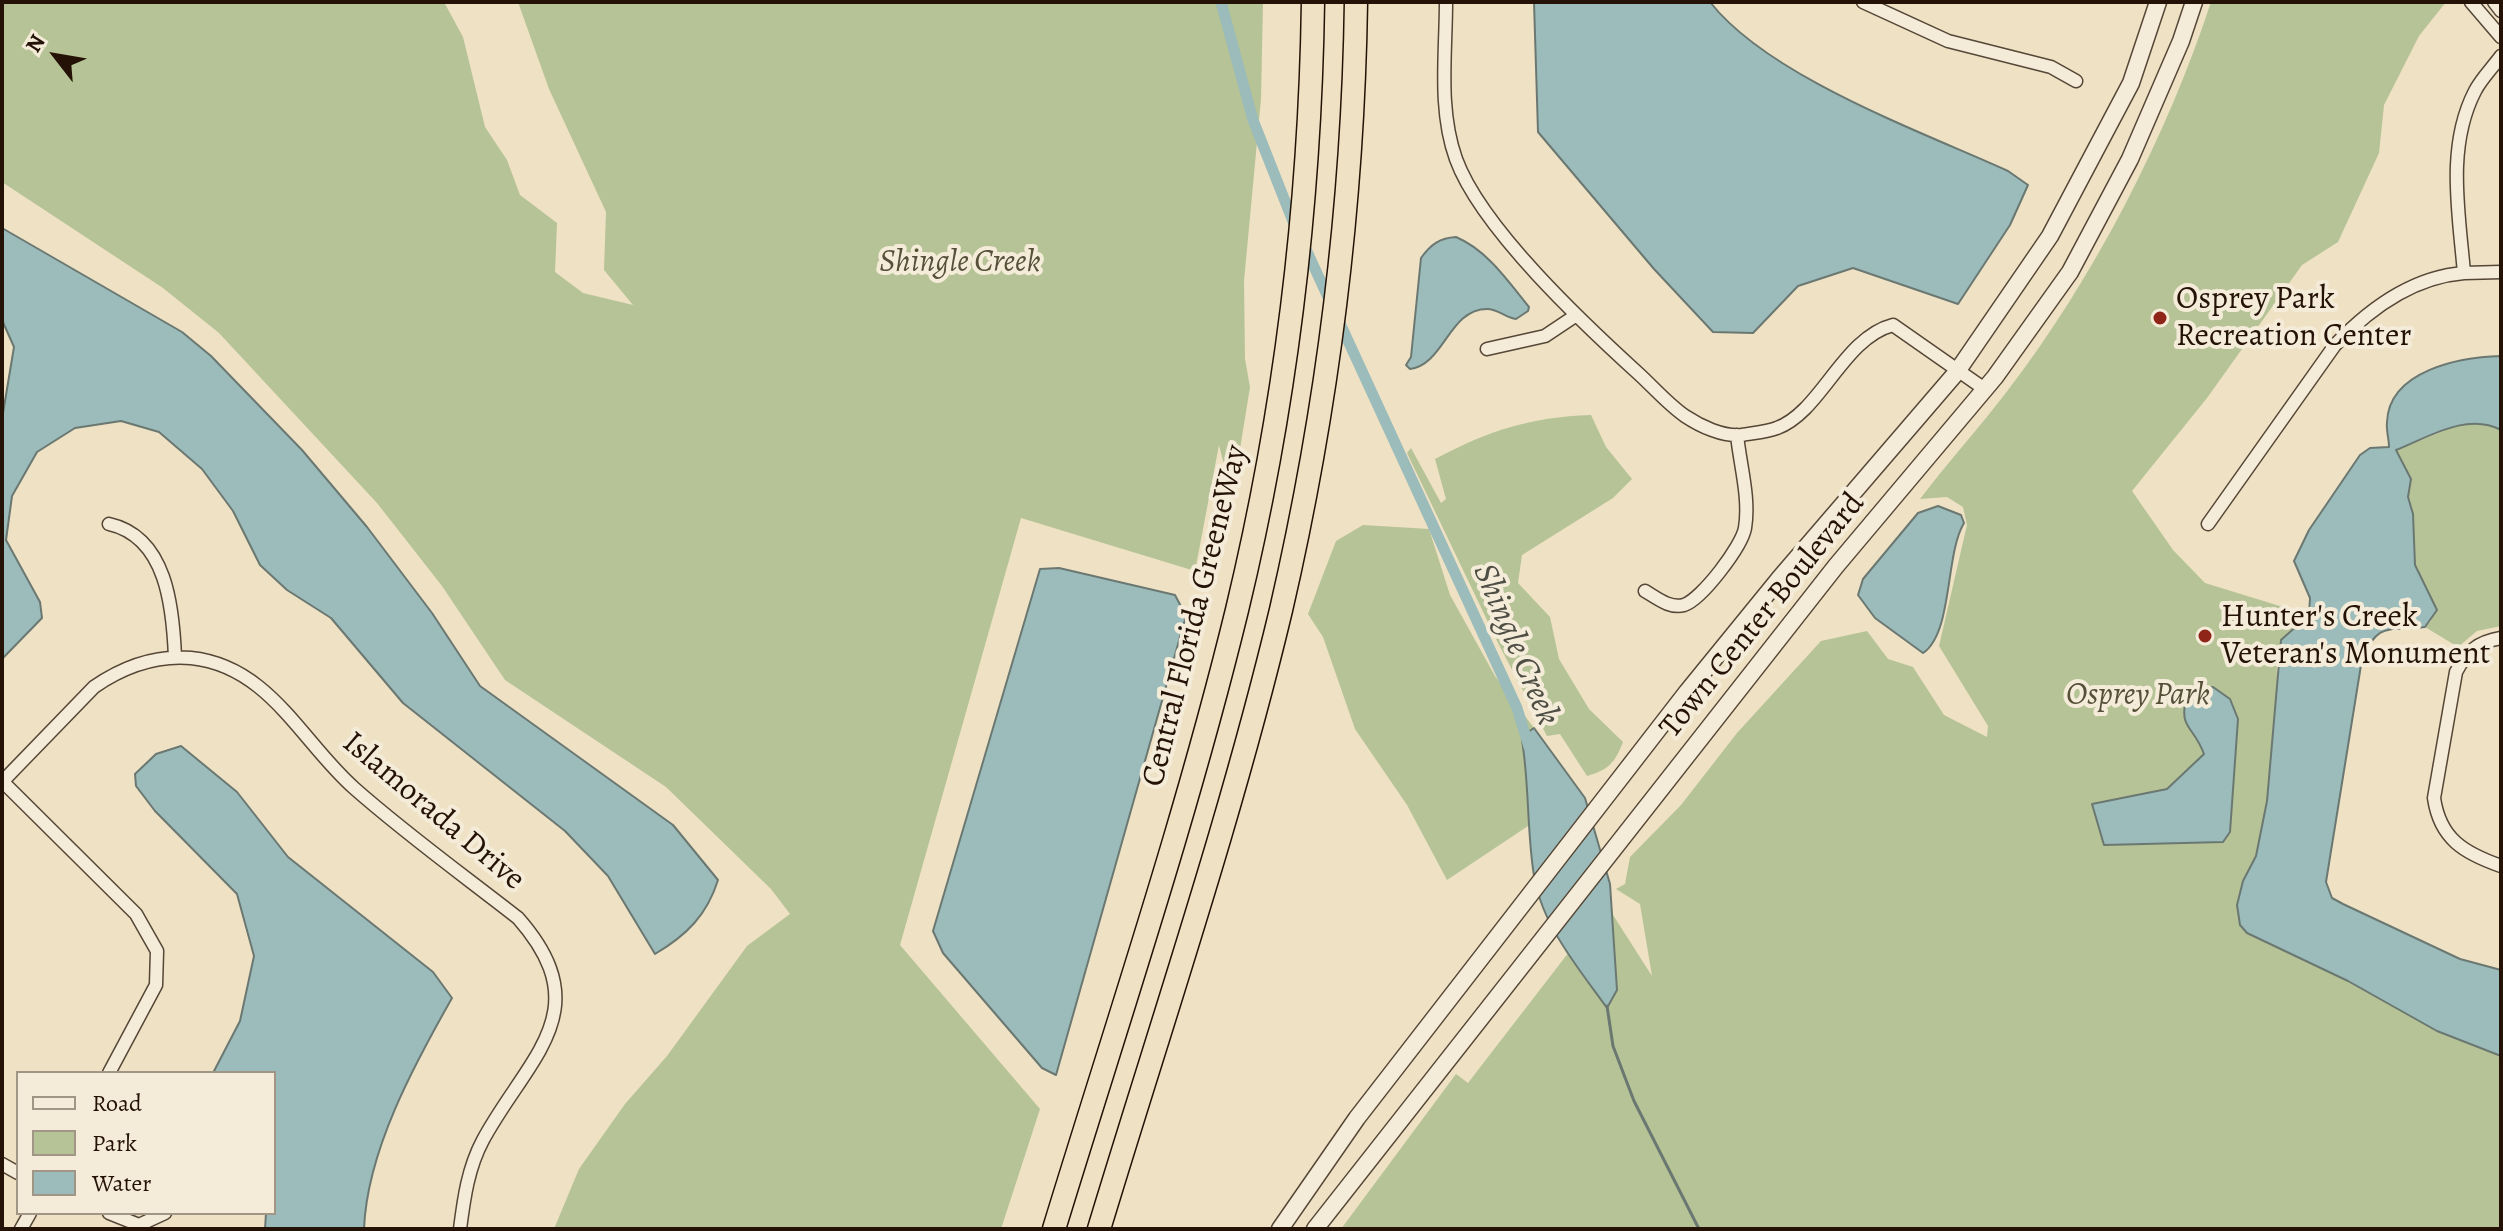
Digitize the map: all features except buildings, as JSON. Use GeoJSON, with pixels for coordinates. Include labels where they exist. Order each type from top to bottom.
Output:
{"type":"FeatureCollection","features":[{"type":"Feature","properties":{"kind":"highway","name":"Central Florida GreeneWay"},"geometry":{"type":"LineString","coordinates":[[1054,1229],[1191,776],[1237,609],[1277,406],[1304,189],[1313,2]]}},
{"type":"Feature","properties":{"kind":"highway"},"geometry":{"type":"LineString","coordinates":[[1099,1229],[1264,674],[1314,446],[1339,270],[1352,116],[1356,2]]}},
{"type":"Feature","properties":{"kind":"street"},"geometry":{"type":"LineString","coordinates":[[1446,2],[1444,95],[1456,160],[1473,193],[1575,316],[1684,416],[1713,430],[1737,435],[1780,428],[1808,404],[1872,330],[1893,325],[1956,373],[1986,390]]}},
{"type":"Feature","properties":{"kind":"street"},"geometry":{"type":"LineString","coordinates":[[1863,2],[1948,41],[2051,67],[2076,81]]}},
{"type":"Feature","properties":{"kind":"street","name":"Town Center Boulevard"},"geometry":{"type":"LineString","coordinates":[[1280,1229],[1357,1118],[1619,779],[1779,579],[1956,373],[2050,236],[2131,83],[2158,2]]}},
{"type":"Feature","properties":{"kind":"street","name":"Town Center Boulevard"},"geometry":{"type":"LineString","coordinates":[[1315,1229],[1836,566],[1986,390],[2070,272],[2130,159],[2181,41],[2194,2]]}},
{"type":"Feature","properties":{"kind":"street"},"geometry":{"type":"LineString","coordinates":[[2471,2],[2501,37]]}},
{"type":"Feature","properties":{"kind":"street"},"geometry":{"type":"LineString","coordinates":[[2494,2],[2501,11]]}},
{"type":"Feature","properties":{"kind":"street"},"geometry":{"type":"LineString","coordinates":[[2464,273],[2456,173],[2460,139],[2475,91],[2501,56]]}},
{"type":"Feature","properties":{"kind":"street"},"geometry":{"type":"LineString","coordinates":[[2208,524],[2335,345],[2360,319],[2405,289],[2440,275],[2501,272]]}},
{"type":"Feature","properties":{"kind":"street"},"geometry":{"type":"LineString","coordinates":[[1487,349],[1545,336],[1575,316]]}},
{"type":"Feature","properties":{"kind":"street"},"geometry":{"type":"LineString","coordinates":[[1645,591],[1668,605],[1683,605],[1696,598],[1732,555],[1745,530],[1745,499],[1737,435]]}},
{"type":"Feature","properties":{"kind":"street"},"geometry":{"type":"LineString","coordinates":[[109,524],[136,535],[165,581],[173,612],[175,657]]}},
{"type":"Feature","properties":{"kind":"street"},"geometry":{"type":"LineString","coordinates":[[2501,638],[2478,644],[2456,672],[2434,798],[2437,819],[2459,847],[2501,866]]}},
{"type":"Feature","properties":{"kind":"street","name":"Islamorada Drive"},"geometry":{"type":"LineString","coordinates":[[2,782],[94,687],[133,665],[175,657],[211,660],[259,685],[346,780],[518,918],[538,941],[549,962],[554,1009],[549,1035],[474,1160],[460,1229]]}},
{"type":"Feature","properties":{"kind":"street"},"geometry":{"type":"LineString","coordinates":[[2,782],[136,914],[157,951],[156,985],[110,1071]]}},
{"type":"Feature","properties":{"kind":"street"},"geometry":{"type":"LineString","coordinates":[[114,1215],[139,1225],[161,1215]]}},
{"type":"Feature","properties":{"kind":"green space","name":"Shingle Creek"},"geometry":{"type":"Polygon","coordinates":[[[2,2],[444,2],[463,37],[485,127],[507,160],[520,195],[557,223],[555,272],[583,293],[633,305],[604,270],[606,212],[549,89],[518,2],[1263,2],[1261,99],[1244,281],[1245,359],[1250,387],[1235,480],[1224,465],[1219,445],[1195,571],[1021,518],[900,945],[1040,1109],[1001,1229],[554,1229],[579,1169],[625,1104],[667,1056],[747,946],[790,914],[771,889],[666,787],[505,680],[442,586],[377,503],[219,333],[163,288],[2,182],[2,2]]]}},
{"type":"Feature","properties":{"kind":"green space","name":"Osprey Park"},"geometry":{"type":"Polygon","coordinates":[[[2211,2],[2446,2],[2419,36],[2384,105],[2379,153],[2338,242],[2302,265],[2207,398],[2132,491],[2173,550],[2205,583],[2309,615],[2287,643],[2278,661],[2278,697],[2265,817],[2256,854],[2240,894],[2238,913],[2241,923],[2247,933],[2348,981],[2437,1031],[2501,1056],[2501,1229],[1341,1229],[1456,1074],[1468,1083],[1606,904],[1652,976],[1640,904],[1616,889],[1625,884],[1630,857],[1681,805],[1737,733],[1821,641],[1867,631],[1888,659],[1913,667],[1944,715],[1987,737],[1988,726],[1939,646],[1967,525],[1963,507],[1947,497],[1920,499],[1997,404],[2070,301],[2150,154],[2211,2]]]}},
{"type":"Feature","properties":{"kind":"green space"},"geometry":{"type":"Polygon","coordinates":[[[1591,415],[1606,447],[1632,479],[1613,498],[1522,555],[1518,583],[1550,617],[1559,659],[1589,709],[1623,742],[1610,765],[1587,776],[1560,734],[1547,736],[1498,643],[1407,453],[1411,448],[1441,503],[1446,499],[1435,459],[1510,427],[1591,415]]]}},
{"type":"Feature","properties":{"kind":"green space"},"geometry":{"type":"Polygon","coordinates":[[[2466,422],[2487,423],[2501,430],[2501,626],[2477,631],[2458,647],[2425,627],[2431,621],[2434,603],[2415,565],[2413,514],[2408,497],[2411,479],[2396,450],[2466,422]]]}},
{"type":"Feature","properties":{"kind":"green space"},"geometry":{"type":"Polygon","coordinates":[[[1363,525],[1429,529],[1450,595],[1495,676],[1534,728],[1522,740],[1531,824],[1447,880],[1407,805],[1355,729],[1323,637],[1308,614],[1336,541],[1363,525]]]}},
{"type":"Feature","properties":{"kind":"water"},"geometry":{"type":"Polygon","coordinates":[[[1534,2],[1710,2],[1736,29],[1807,78],[1891,120],[2008,171],[2028,185],[2010,225],[1958,304],[1853,268],[1798,286],[1753,333],[1713,332],[1654,269],[1538,132],[1534,2]]]}},
{"type":"Feature","properties":{"kind":"water"},"geometry":{"type":"Polygon","coordinates":[[[2,228],[182,332],[211,356],[302,450],[367,527],[432,613],[480,686],[673,825],[718,880],[702,914],[686,931],[655,954],[608,876],[565,831],[403,703],[331,618],[287,590],[260,565],[233,511],[202,469],[159,432],[121,421],[75,428],[37,452],[12,496],[6,540],[40,602],[42,618],[2,659],[2,419],[14,347],[2,320],[2,228]]]}},
{"type":"Feature","properties":{"kind":"water"},"geometry":{"type":"Polygon","coordinates":[[[1456,237],[1478,250],[1496,267],[1529,307],[1528,311],[1516,319],[1491,309],[1474,311],[1455,327],[1431,358],[1410,369],[1406,365],[1411,357],[1421,258],[1436,243],[1456,237]]]}},
{"type":"Feature","properties":{"kind":"water"},"geometry":{"type":"Polygon","coordinates":[[[2501,356],[2501,430],[2488,425],[2462,425],[2396,450],[2411,479],[2408,497],[2413,514],[2415,565],[2437,610],[2425,627],[2380,633],[2362,659],[2326,882],[2332,898],[2343,904],[2460,959],[2501,970],[2501,1056],[2437,1031],[2348,981],[2247,933],[2240,925],[2237,905],[2243,881],[2256,856],[2267,801],[2281,640],[2309,615],[2310,598],[2294,561],[2309,530],[2360,455],[2370,448],[2389,447],[2387,422],[2391,404],[2400,390],[2430,370],[2467,359],[2501,356]]]}},
{"type":"Feature","properties":{"kind":"water"},"geometry":{"type":"Polygon","coordinates":[[[1938,506],[1961,515],[1964,523],[1958,537],[1939,629],[1933,643],[1923,653],[1875,618],[1858,595],[1863,579],[1918,513],[1938,506]]]}},
{"type":"Feature","properties":{"kind":"water"},"geometry":{"type":"Polygon","coordinates":[[[1059,568],[1175,595],[1186,616],[1056,1075],[1042,1068],[943,953],[933,931],[1040,569],[1059,568]]]}},
{"type":"Feature","properties":{"kind":"water"},"geometry":{"type":"Polygon","coordinates":[[[2213,687],[2230,699],[2238,719],[2230,832],[2223,842],[2104,845],[2092,804],[2167,789],[2204,754],[2185,720],[2185,703],[2188,690],[2213,687]]]}},
{"type":"Feature","properties":{"kind":"water"},"geometry":{"type":"Polygon","coordinates":[[[1534,728],[1585,798],[1610,884],[1617,990],[1607,1008],[1561,943],[1537,888],[1531,853],[1522,740],[1534,728]]]}},
{"type":"Feature","properties":{"kind":"water"},"geometry":{"type":"Polygon","coordinates":[[[181,746],[237,792],[288,857],[433,972],[452,998],[408,1080],[383,1139],[367,1199],[364,1229],[265,1229],[266,1215],[276,1215],[276,1071],[214,1071],[240,1021],[254,956],[237,894],[155,811],[136,786],[135,774],[156,754],[181,746]]]}},
{"type":"Feature","properties":{"kind":"waterway","name":"Shingle Creek"},"geometry":{"type":"LineString","coordinates":[[1221,2],[1253,120],[1296,229]]}},
{"type":"Feature","properties":{"kind":"waterway","name":"Shingle Creek"},"geometry":{"type":"LineString","coordinates":[[1304,245],[1517,708],[1529,747]]}},
{"type":"Feature","properties":{"kind":"waterway","name":"Shingle Creek"},"geometry":{"type":"LineString","coordinates":[[1607,1006],[1613,1046],[1634,1101],[1699,1229]]}},
{"type":"Feature","properties":{"kind":"place","name":"Osprey Park Recreation Center"},"geometry":{"type":"Point","coordinates":[2160,318]}},
{"type":"Feature","properties":{"kind":"place","name":"Hunter's Creek Veteran's Monument"},"geometry":{"type":"Point","coordinates":[2205,636]}}]}
